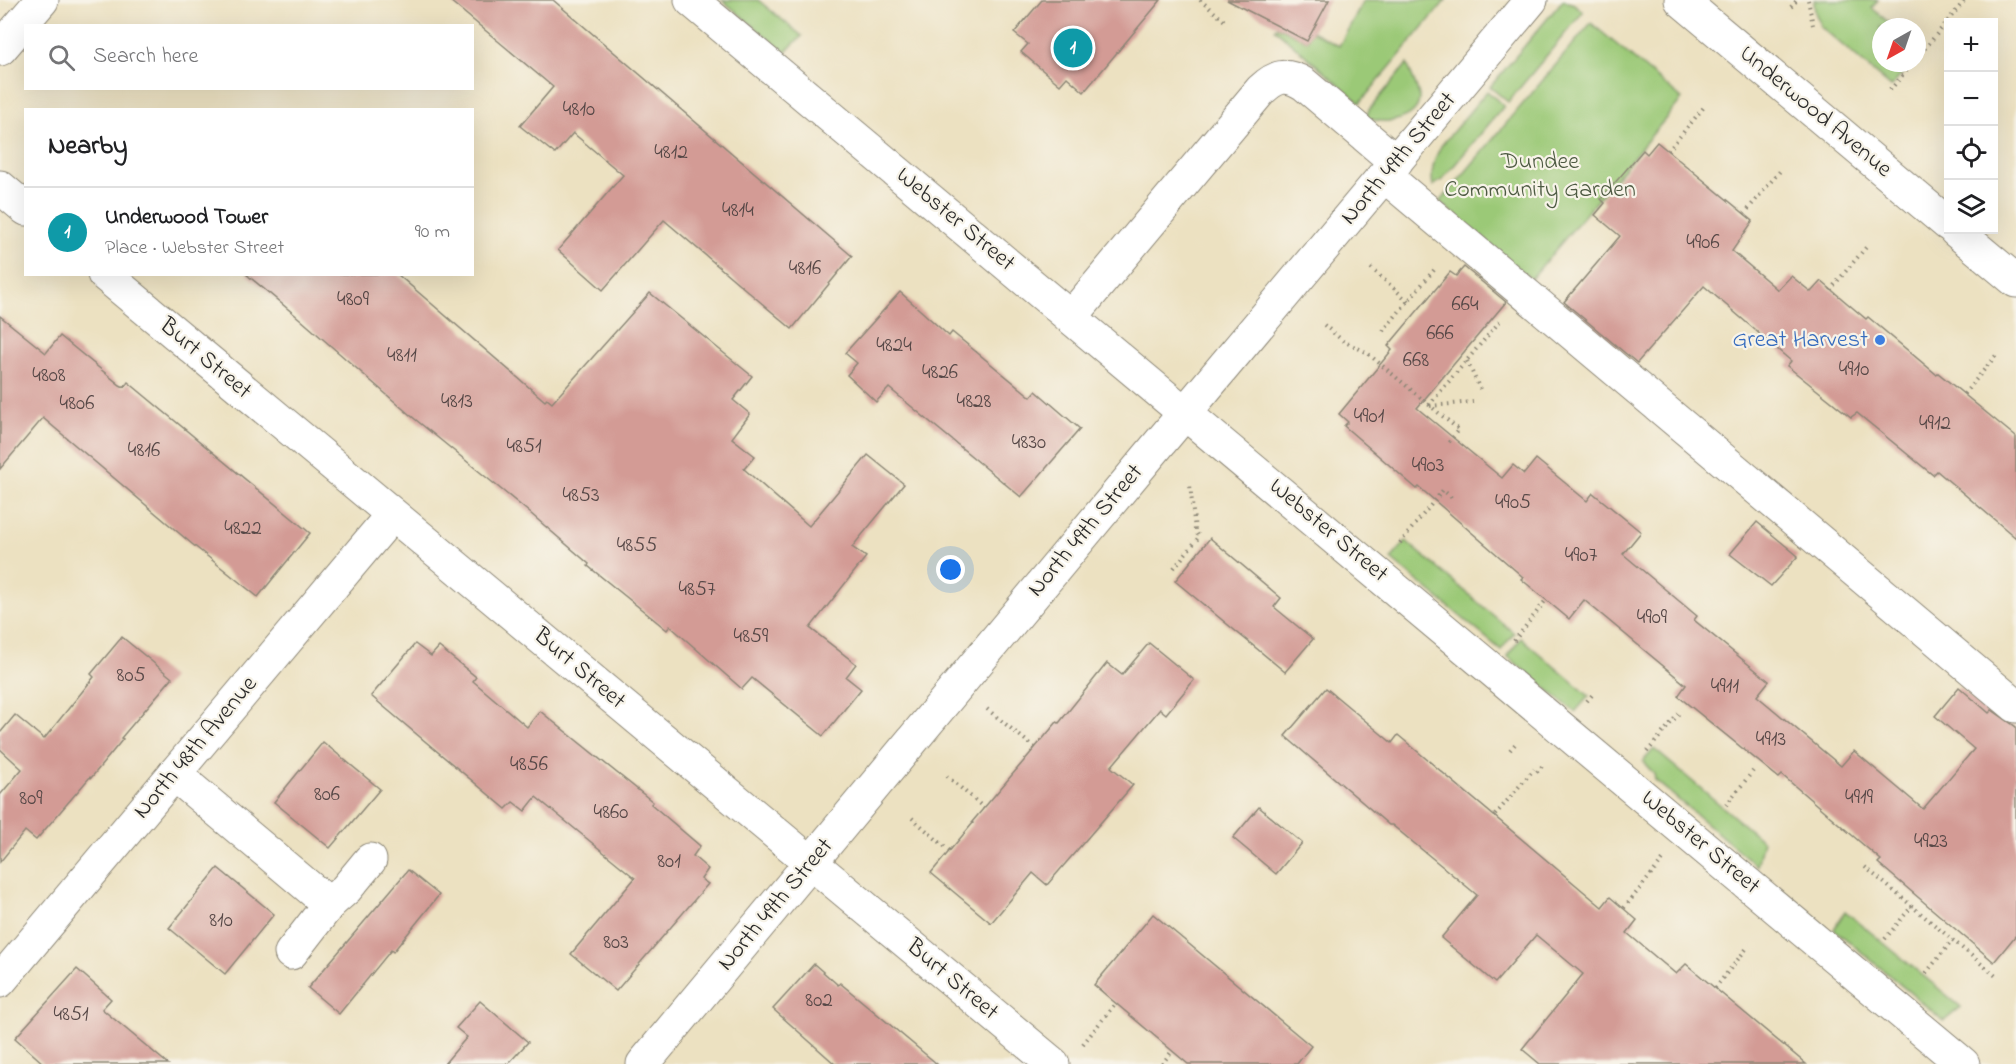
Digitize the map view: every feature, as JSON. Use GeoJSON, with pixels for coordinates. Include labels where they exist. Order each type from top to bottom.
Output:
{"type":"FeatureCollection","features":[{"type":"Feature","properties":{"kind":"street"},"geometry":{"type":"LineString","coordinates":[[0,49],[42,0]]}},
{"type":"Feature","properties":{"kind":"street","name":"Webster Street"},"geometry":{"type":"LineString","coordinates":[[691,0],[1964,1064]]}},
{"type":"Feature","properties":{"kind":"street","name":"North 49th Street"},"geometry":{"type":"LineString","coordinates":[[643,1064],[1531,0]]}},
{"type":"Feature","properties":{"kind":"street","name":"Underwood Avenue"},"geometry":{"type":"LineString","coordinates":[[1681,0],[1944,221]]}},
{"type":"Feature","properties":{"kind":"street"},"geometry":{"type":"LineString","coordinates":[[1071,317],[1253,99],[1273,80],[1287,77],[1304,84],[1391,169],[2016,706]]}},
{"type":"Feature","properties":{"kind":"street"},"geometry":{"type":"LineString","coordinates":[[0,187],[24,207]]}},
{"type":"Feature","properties":{"kind":"street"},"geometry":{"type":"LineString","coordinates":[[1960,234],[2016,280]]}},
{"type":"Feature","properties":{"kind":"street","name":"Burt Street"},"geometry":{"type":"LineString","coordinates":[[106,276],[811,863],[1057,1059]]}},
{"type":"Feature","properties":{"kind":"street","name":"North 48th Avenue"},"geometry":{"type":"LineString","coordinates":[[0,981],[392,515]]}},
{"type":"Feature","properties":{"kind":"street"},"geometry":{"type":"LineString","coordinates":[[174,774],[329,904]]}},
{"type":"Feature","properties":{"kind":"street"},"geometry":{"type":"LineString","coordinates":[[291,953],[329,904],[346,889],[370,860]]}},
{"type":"Feature","properties":{"kind":"path"},"geometry":{"type":"LineString","coordinates":[[1200,0],[1227,23]]}},
{"type":"Feature","properties":{"kind":"path"},"geometry":{"type":"LineString","coordinates":[[1791,7],[1797,0]]}},
{"type":"Feature","properties":{"kind":"path"},"geometry":{"type":"LineString","coordinates":[[1808,0],[1812,25]]}},
{"type":"Feature","properties":{"kind":"path"},"geometry":{"type":"LineString","coordinates":[[1926,47],[1965,0]]}},
{"type":"Feature","properties":{"kind":"path"},"geometry":{"type":"LineString","coordinates":[[1890,90],[1905,72]]}},
{"type":"Feature","properties":{"kind":"path"},"geometry":{"type":"LineString","coordinates":[[1668,151],[1704,107]]}},
{"type":"Feature","properties":{"kind":"path"},"geometry":{"type":"LineString","coordinates":[[1744,214],[1780,171]]}},
{"type":"Feature","properties":{"kind":"path"},"geometry":{"type":"LineString","coordinates":[[1830,290],[1868,245]]}},
{"type":"Feature","properties":{"kind":"path"},"geometry":{"type":"LineString","coordinates":[[1371,268],[1408,301]]}},
{"type":"Feature","properties":{"kind":"path"},"geometry":{"type":"LineString","coordinates":[[1383,331],[1434,270]]}},
{"type":"Feature","properties":{"kind":"path"},"geometry":{"type":"LineString","coordinates":[[1430,406],[1507,314]]}},
{"type":"Feature","properties":{"kind":"path"},"geometry":{"type":"LineString","coordinates":[[1324,325],[1343,341],[1366,352],[1459,430],[1449,442]]}},
{"type":"Feature","properties":{"kind":"path"},"geometry":{"type":"LineString","coordinates":[[1964,394],[1998,353]]}},
{"type":"Feature","properties":{"kind":"path"},"geometry":{"type":"LineString","coordinates":[[1467,361],[1480,389]]}},
{"type":"Feature","properties":{"kind":"path"},"geometry":{"type":"LineString","coordinates":[[1430,406],[1473,402]]}},
{"type":"Feature","properties":{"kind":"path"},"geometry":{"type":"LineString","coordinates":[[1174,568],[1199,537],[1195,530],[1190,485]]}},
{"type":"Feature","properties":{"kind":"path"},"geometry":{"type":"LineString","coordinates":[[1408,532],[1443,489],[1454,500]]}},
{"type":"Feature","properties":{"kind":"path"},"geometry":{"type":"LineString","coordinates":[[1528,623],[1546,600]]}},
{"type":"Feature","properties":{"kind":"path"},"geometry":{"type":"LineString","coordinates":[[985,707],[1035,748]]}},
{"type":"Feature","properties":{"kind":"path"},"geometry":{"type":"LineString","coordinates":[[1642,758],[1680,712]]}},
{"type":"Feature","properties":{"kind":"path"},"geometry":{"type":"LineString","coordinates":[[1510,750],[1517,742]]}},
{"type":"Feature","properties":{"kind":"path"},"geometry":{"type":"LineString","coordinates":[[1495,815],[1544,764]]}},
{"type":"Feature","properties":{"kind":"path"},"geometry":{"type":"LineString","coordinates":[[1726,805],[1753,771]]}},
{"type":"Feature","properties":{"kind":"path"},"geometry":{"type":"LineString","coordinates":[[947,776],[984,808]]}},
{"type":"Feature","properties":{"kind":"path"},"geometry":{"type":"LineString","coordinates":[[912,818],[950,851]]}},
{"type":"Feature","properties":{"kind":"path"},"geometry":{"type":"LineString","coordinates":[[1624,908],[1665,857]]}},
{"type":"Feature","properties":{"kind":"path"},"geometry":{"type":"LineString","coordinates":[[1865,867],[1997,977]]}},
{"type":"Feature","properties":{"kind":"path"},"geometry":{"type":"LineString","coordinates":[[1885,939],[1912,906]]}},
{"type":"Feature","properties":{"kind":"path"},"geometry":{"type":"LineString","coordinates":[[1926,973],[1953,940]]}},
{"type":"Feature","properties":{"kind":"path"},"geometry":{"type":"LineString","coordinates":[[1715,988],[1748,948]]}},
{"type":"Feature","properties":{"kind":"path"},"geometry":{"type":"LineString","coordinates":[[1057,1059],[1115,1004]]}},
{"type":"Feature","properties":{"kind":"path"},"geometry":{"type":"LineString","coordinates":[[1162,1064],[1173,1051]]}},
{"type":"Feature","properties":{"kind":"green space"},"geometry":{"type":"Polygon","coordinates":[[[722,0],[758,0],[802,36],[785,52],[722,0]]]}},
{"type":"Feature","properties":{"kind":"green space"},"geometry":{"type":"Polygon","coordinates":[[[1364,0],[1446,0],[1360,103],[1275,29],[1277,26],[1307,41],[1312,31],[1339,46],[1364,0]]]}},
{"type":"Feature","properties":{"kind":"green space"},"geometry":{"type":"Polygon","coordinates":[[[1563,0],[1574,4],[1583,12],[1508,102],[1490,87],[1563,0]]]}},
{"type":"Feature","properties":{"kind":"green space"},"geometry":{"type":"Polygon","coordinates":[[[1814,0],[1878,0],[1872,8],[1884,18],[1872,18],[1872,71],[1819,25],[1814,0]]]}},
{"type":"Feature","properties":{"kind":"green space","name":"Dundee Community Garden"},"geometry":{"type":"Polygon","coordinates":[[[1591,23],[1682,99],[1531,279],[1440,202],[1591,23]]]}},
{"type":"Feature","properties":{"kind":"green space"},"geometry":{"type":"Polygon","coordinates":[[[1407,64],[1419,96],[1414,111],[1407,116],[1390,121],[1373,120],[1366,117],[1369,110],[1407,64]]]}},
{"type":"Feature","properties":{"kind":"green space"},"geometry":{"type":"Polygon","coordinates":[[[1874,72],[1904,72],[1891,87],[1874,72]]]}},
{"type":"Feature","properties":{"kind":"green space"},"geometry":{"type":"Polygon","coordinates":[[[1487,91],[1504,106],[1442,180],[1433,186],[1433,166],[1441,146],[1487,91]]]}},
{"type":"Feature","properties":{"kind":"green space"},"geometry":{"type":"Polygon","coordinates":[[[1406,541],[1514,633],[1501,650],[1391,559],[1406,541]]]}},
{"type":"Feature","properties":{"kind":"green space"},"geometry":{"type":"Polygon","coordinates":[[[1521,638],[1589,696],[1575,712],[1507,656],[1521,638]]]}},
{"type":"Feature","properties":{"kind":"green space"},"geometry":{"type":"Polygon","coordinates":[[[1654,749],[1763,841],[1757,866],[1655,780],[1654,774],[1643,761],[1654,749]]]}},
{"type":"Feature","properties":{"kind":"green space"},"geometry":{"type":"Polygon","coordinates":[[[1845,911],[1961,1007],[1944,1021],[1834,929],[1845,911]]]}},
{"type":"Feature","properties":{"kind":"building"},"geometry":{"type":"Polygon","coordinates":[[[449,0],[553,0],[852,256],[792,329],[664,220],[603,290],[558,250],[623,175],[573,133],[555,154],[520,126],[553,87],[449,0]]]}},
{"type":"Feature","properties":{"kind":"building"},"geometry":{"type":"Polygon","coordinates":[[[1042,0],[1161,0],[1084,92],[1067,77],[1060,85],[1021,52],[1028,44],[1014,33],[1042,0]]]}},
{"type":"Feature","properties":{"kind":"building"},"geometry":{"type":"Polygon","coordinates":[[[1227,0],[1329,0],[1307,41],[1227,0]]]}},
{"type":"Feature","properties":{"kind":"building"},"geometry":{"type":"Polygon","coordinates":[[[1657,142],[1753,221],[1732,251],[1778,290],[1791,276],[1811,292],[1821,281],[2016,437],[2016,538],[1937,471],[1933,475],[1857,413],[1851,417],[1787,366],[1791,361],[1704,286],[1637,363],[1564,302],[1620,236],[1595,215],[1605,203],[1601,199],[1643,150],[1647,154],[1657,142]]]}},
{"type":"Feature","properties":{"kind":"building"},"geometry":{"type":"Polygon","coordinates":[[[1464,267],[1506,302],[1417,408],[1502,478],[1513,465],[1524,474],[1536,459],[1587,501],[1593,493],[1641,532],[1623,554],[1697,616],[1694,620],[1769,681],[1757,696],[1841,766],[1854,751],[1923,809],[1974,749],[1935,716],[1959,687],[1989,713],[1992,710],[2016,727],[2016,935],[1994,962],[1878,863],[1881,860],[1782,775],[1779,778],[1678,696],[1686,685],[1584,600],[1569,619],[1419,487],[1417,489],[1344,426],[1348,422],[1339,414],[1392,350],[1388,346],[1450,272],[1456,276],[1464,267]]]}},
{"type":"Feature","properties":{"kind":"building"},"geometry":{"type":"Polygon","coordinates":[[[248,276],[399,276],[545,401],[547,399],[552,403],[650,293],[752,376],[733,400],[750,414],[732,438],[755,456],[744,469],[809,526],[868,455],[904,484],[852,547],[866,557],[810,628],[856,664],[846,677],[861,689],[823,736],[752,678],[742,689],[670,626],[667,630],[588,566],[589,564],[530,513],[410,415],[248,276]]]}},
{"type":"Feature","properties":{"kind":"building"},"geometry":{"type":"Polygon","coordinates":[[[900,292],[949,336],[952,332],[1031,397],[1036,391],[1080,429],[1021,497],[889,388],[876,402],[847,375],[857,363],[845,353],[900,292]]]}},
{"type":"Feature","properties":{"kind":"building"},"geometry":{"type":"Polygon","coordinates":[[[0,316],[46,353],[60,336],[120,385],[124,387],[128,382],[310,533],[258,597],[43,418],[0,469],[0,316]]]}},
{"type":"Feature","properties":{"kind":"building"},"geometry":{"type":"Polygon","coordinates":[[[1757,522],[1798,556],[1771,586],[1730,554],[1757,522]]]}},
{"type":"Feature","properties":{"kind":"building"},"geometry":{"type":"Polygon","coordinates":[[[1210,538],[1281,598],[1274,607],[1313,639],[1285,672],[1175,581],[1210,538]]]}},
{"type":"Feature","properties":{"kind":"building"},"geometry":{"type":"Polygon","coordinates":[[[122,637],[172,678],[121,738],[123,739],[91,778],[36,840],[25,831],[0,862],[0,795],[22,769],[0,749],[0,733],[15,715],[44,739],[94,677],[91,674],[122,637]]]}},
{"type":"Feature","properties":{"kind":"building"},"geometry":{"type":"Polygon","coordinates":[[[1149,643],[1194,680],[1166,714],[1160,709],[1111,767],[1133,785],[1047,885],[1033,873],[991,923],[931,873],[1107,663],[1122,675],[1149,643]]]}},
{"type":"Feature","properties":{"kind":"building"},"geometry":{"type":"Polygon","coordinates":[[[415,644],[431,656],[439,647],[476,677],[473,681],[527,727],[540,711],[653,802],[651,804],[700,846],[693,856],[708,869],[701,879],[708,884],[616,991],[571,954],[635,878],[536,797],[525,811],[513,802],[506,809],[371,696],[415,644]]]}},
{"type":"Feature","properties":{"kind":"building"},"geometry":{"type":"Polygon","coordinates":[[[1326,688],[1392,743],[1398,735],[1602,907],[1610,897],[1637,920],[1627,933],[1676,974],[1686,964],[1806,1064],[1540,1064],[1522,1049],[1583,974],[1536,935],[1495,983],[1441,938],[1477,895],[1392,825],[1389,825],[1285,736],[1326,688]]]}},
{"type":"Feature","properties":{"kind":"building"},"geometry":{"type":"Polygon","coordinates":[[[323,742],[380,789],[330,848],[274,802],[323,742]]]}},
{"type":"Feature","properties":{"kind":"building"},"geometry":{"type":"Polygon","coordinates":[[[1259,807],[1302,843],[1276,874],[1233,838],[1259,807]]]}},
{"type":"Feature","properties":{"kind":"building"},"geometry":{"type":"Polygon","coordinates":[[[218,868],[274,914],[225,974],[169,928],[218,868]]]}},
{"type":"Feature","properties":{"kind":"building"},"geometry":{"type":"Polygon","coordinates":[[[408,870],[439,895],[339,1014],[308,988],[408,870]]]}},
{"type":"Feature","properties":{"kind":"building"},"geometry":{"type":"Polygon","coordinates":[[[1153,914],[1311,1046],[1297,1064],[1188,1064],[1094,985],[1153,914]]]}},
{"type":"Feature","properties":{"kind":"building"},"geometry":{"type":"Polygon","coordinates":[[[814,964],[937,1064],[835,1064],[773,1009],[814,964]]]}},
{"type":"Feature","properties":{"kind":"building"},"geometry":{"type":"Polygon","coordinates":[[[77,969],[111,999],[102,1009],[168,1064],[44,1064],[15,1038],[77,969]]]}},
{"type":"Feature","properties":{"kind":"building"},"geometry":{"type":"Polygon","coordinates":[[[480,1001],[528,1042],[508,1064],[444,1064],[467,1037],[456,1028],[480,1001]]]}},
{"type":"Feature","properties":{"kind":"place","name":"Underwood Tower"},"geometry":{"type":"Point","coordinates":[1073,48]}},
{"type":"Feature","properties":{"kind":"place","name":"Great Harvest"},"geometry":{"type":"Point","coordinates":[1880,340]}}]}
